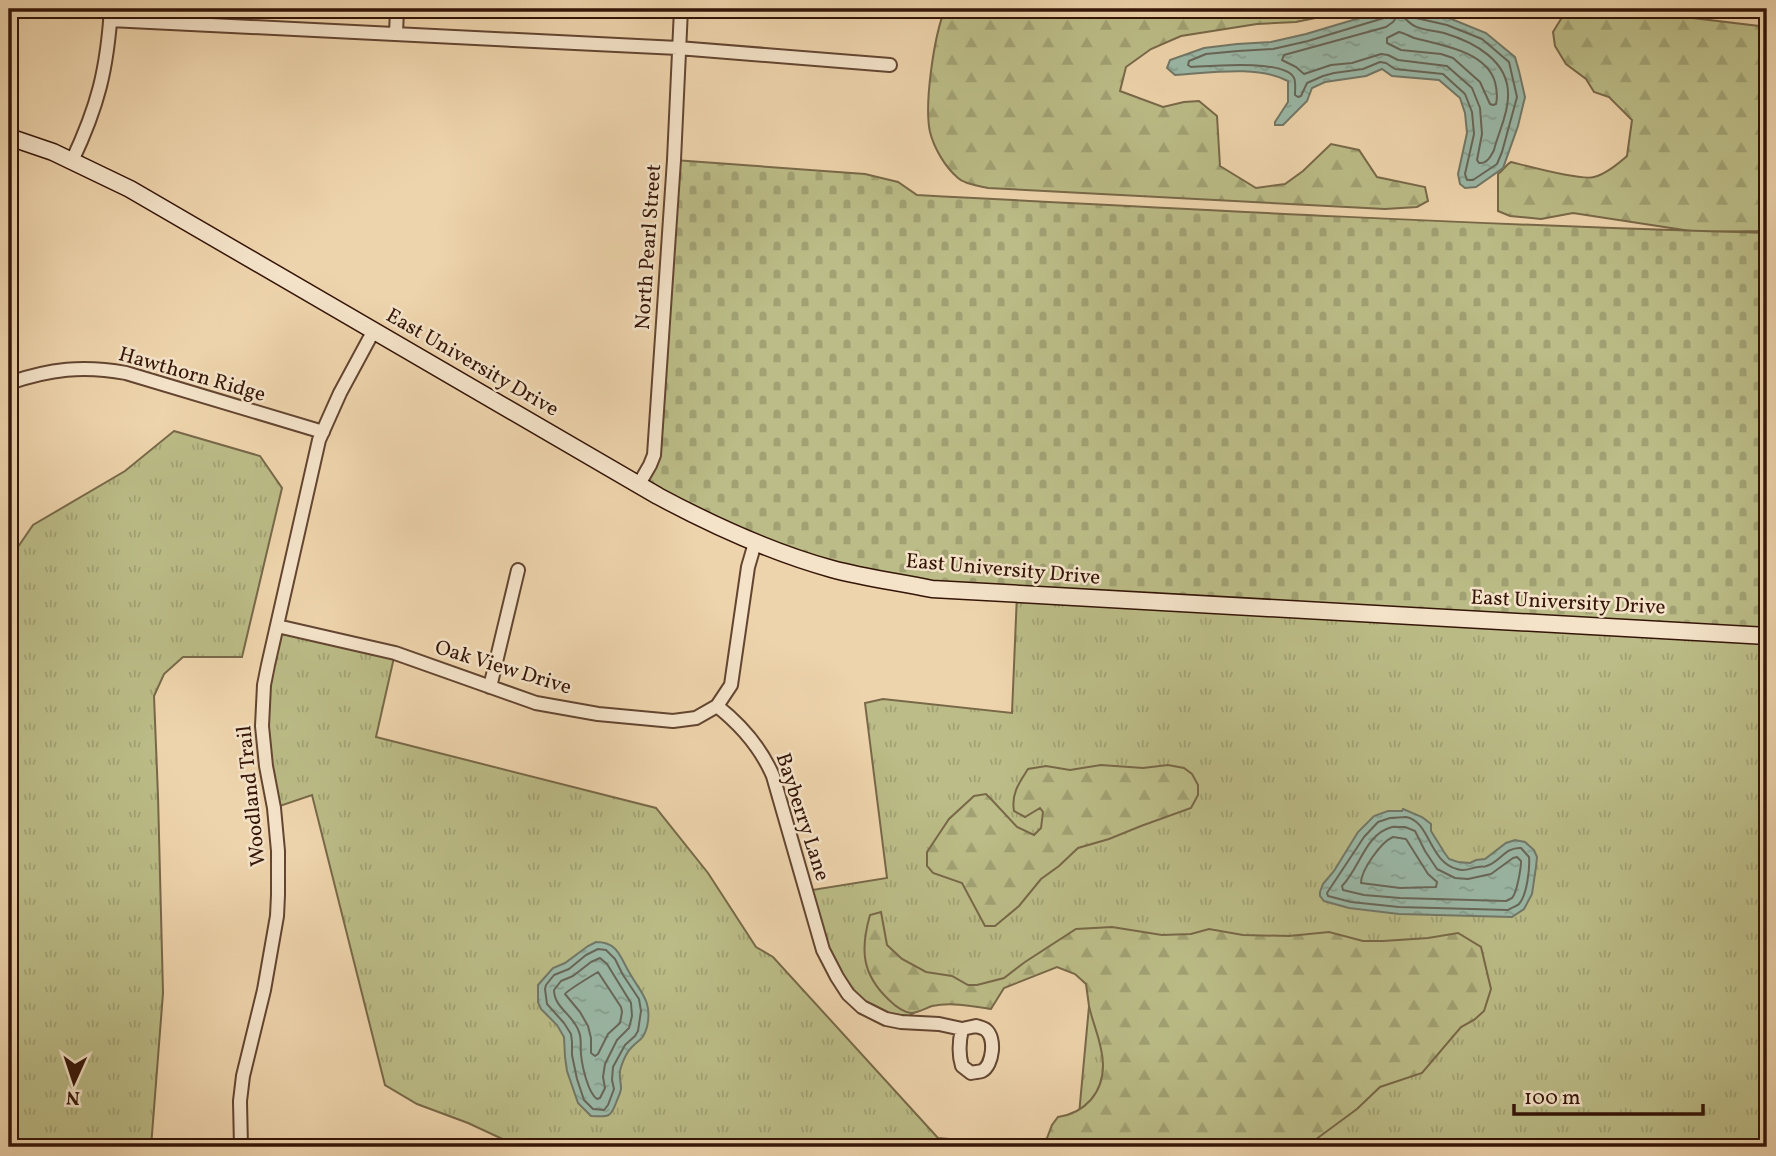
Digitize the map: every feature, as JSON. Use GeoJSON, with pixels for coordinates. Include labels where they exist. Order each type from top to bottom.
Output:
{"type":"FeatureCollection","features":[{"type":"Feature","properties":{"kind":"main road","name":"East University Drive"},"geometry":{"type":"LineString","coordinates":[[9,137],[72,161],[130,189],[706,521],[755,543],[832,569],[932,589],[1767,636]]}},
{"type":"Feature","properties":{"kind":"street"},"geometry":{"type":"LineString","coordinates":[[396,34],[397,9]]}},
{"type":"Feature","properties":{"kind":"street","name":"North Pearl Street"},"geometry":{"type":"LineString","coordinates":[[639,484],[654,455],[674,160],[681,9]]}},
{"type":"Feature","properties":{"kind":"street"},"geometry":{"type":"LineString","coordinates":[[72,161],[99,95],[107,58],[111,14],[396,34],[678,48],[890,65]]}},
{"type":"Feature","properties":{"kind":"street","name":"Woodland Trail"},"geometry":{"type":"LineString","coordinates":[[241,1147],[240,1101],[243,1076],[264,990],[278,895],[274,808],[262,726],[264,685],[320,440],[340,393],[374,330]]}},
{"type":"Feature","properties":{"kind":"street","name":"Hawthorn Ridge"},"geometry":{"type":"LineString","coordinates":[[9,383],[48,371],[76,368],[108,370],[323,432]]}},
{"type":"Feature","properties":{"kind":"street"},"geometry":{"type":"LineString","coordinates":[[717,706],[731,685],[748,567],[755,543]]}},
{"type":"Feature","properties":{"kind":"street"},"geometry":{"type":"LineString","coordinates":[[490,687],[518,570]]}},
{"type":"Feature","properties":{"kind":"street","name":"Oak View Drive"},"geometry":{"type":"LineString","coordinates":[[277,626],[395,653],[556,708],[673,721],[696,718],[717,706]]}},
{"type":"Feature","properties":{"kind":"street","name":"Bayberry Lane"},"geometry":{"type":"LineString","coordinates":[[717,706],[732,717],[766,759],[823,950],[836,977],[848,993],[862,1007],[886,1019],[962,1029]]}},
{"type":"Feature","properties":{"kind":"green space"},"geometry":{"type":"Polygon","coordinates":[[[945,9],[1339,9],[1340,13],[1296,22],[1257,24],[1181,36],[1151,49],[1126,67],[1120,91],[1163,107],[1199,101],[1217,116],[1220,166],[1256,188],[1285,184],[1331,144],[1359,150],[1377,177],[1425,187],[1428,201],[1417,207],[1385,209],[988,188],[964,182],[953,174],[941,157],[932,138],[928,120],[931,70],[945,9]]]}},
{"type":"Feature","properties":{"kind":"green space"},"geometry":{"type":"Polygon","coordinates":[[[1581,9],[1618,9],[1767,27],[1767,231],[1697,232],[1573,213],[1541,219],[1510,216],[1498,211],[1498,174],[1511,162],[1587,178],[1603,174],[1627,156],[1632,120],[1609,97],[1594,92],[1586,79],[1566,64],[1555,46],[1553,32],[1564,14],[1581,9]]]}},
{"type":"Feature","properties":{"kind":"green space"},"geometry":{"type":"Polygon","coordinates":[[[674,160],[865,174],[898,182],[917,195],[1236,212],[1767,233],[1767,636],[932,589],[832,569],[639,484],[650,465],[674,160]]]}},
{"type":"Feature","properties":{"kind":"green space"},"geometry":{"type":"Polygon","coordinates":[[[174,431],[260,456],[282,488],[242,657],[183,657],[164,674],[154,696],[163,993],[151,1147],[9,1147],[9,560],[33,525],[125,471],[174,431]]]}},
{"type":"Feature","properties":{"kind":"green space"},"geometry":{"type":"Polygon","coordinates":[[[1017,594],[1767,636],[1767,1147],[1076,1147],[1093,963],[1050,954],[988,988],[933,999],[901,1022],[848,994],[827,960],[806,891],[887,878],[865,703],[883,699],[1012,713],[1017,594]]]}},
{"type":"Feature","properties":{"kind":"green space"},"geometry":{"type":"Polygon","coordinates":[[[277,626],[395,653],[376,737],[656,808],[708,873],[756,947],[773,957],[938,1138],[1038,1147],[511,1147],[509,1142],[417,1104],[385,1085],[312,795],[274,808],[263,706],[277,626]]]}},
{"type":"Feature","properties":{"kind":"green space"},"geometry":{"type":"Polygon","coordinates":[[[1101,765],[1143,768],[1168,765],[1184,768],[1192,774],[1198,785],[1198,795],[1191,808],[1078,848],[1041,879],[1019,906],[995,926],[985,926],[962,883],[933,873],[927,866],[927,852],[949,819],[974,796],[986,794],[1017,827],[1034,835],[1041,828],[1043,812],[1040,808],[1025,817],[1014,811],[1013,805],[1016,789],[1028,769],[1046,766],[1070,770],[1101,765]]]}},
{"type":"Feature","properties":{"kind":"green space"},"geometry":{"type":"Polygon","coordinates":[[[881,912],[887,945],[902,959],[926,972],[952,976],[968,985],[1004,978],[1076,929],[1112,927],[1162,935],[1191,934],[1209,929],[1243,935],[1289,936],[1329,932],[1363,941],[1428,938],[1458,933],[1481,947],[1491,989],[1484,1011],[1461,1027],[1422,1073],[1380,1087],[1357,1109],[1301,1147],[1034,1147],[1047,1138],[1058,1117],[1076,1111],[1091,1100],[1100,1084],[1103,1057],[1086,984],[1075,974],[1057,967],[1004,988],[991,1009],[947,1004],[913,1013],[902,1010],[879,990],[868,971],[864,950],[867,928],[870,915],[881,912]]]}},
{"type":"Feature","properties":{"kind":"water"},"geometry":{"type":"Polygon","coordinates":[[[1411,10],[1449,18],[1486,33],[1515,57],[1525,97],[1518,126],[1503,168],[1476,187],[1465,188],[1460,184],[1458,174],[1467,133],[1465,113],[1460,98],[1439,80],[1392,76],[1382,69],[1366,76],[1325,82],[1312,88],[1307,101],[1283,125],[1275,125],[1288,102],[1288,81],[1276,76],[1248,72],[1175,75],[1167,68],[1170,60],[1204,48],[1271,42],[1383,11],[1411,10]]]}},
{"type":"Feature","properties":{"kind":"water"},"geometry":{"type":"Polygon","coordinates":[[[1403,809],[1431,824],[1431,831],[1444,852],[1449,859],[1458,862],[1470,863],[1485,859],[1506,843],[1515,840],[1525,842],[1537,857],[1532,894],[1524,909],[1512,917],[1399,914],[1349,908],[1324,901],[1320,896],[1323,884],[1358,832],[1374,816],[1403,809]]]}},
{"type":"Feature","properties":{"kind":"water"},"geometry":{"type":"Polygon","coordinates":[[[596,942],[609,945],[617,951],[644,997],[648,1010],[644,1035],[630,1050],[621,1067],[621,1090],[616,1103],[612,1112],[604,1116],[591,1116],[578,1103],[567,1071],[564,1037],[538,1002],[538,985],[553,968],[596,942]]]}}]}
